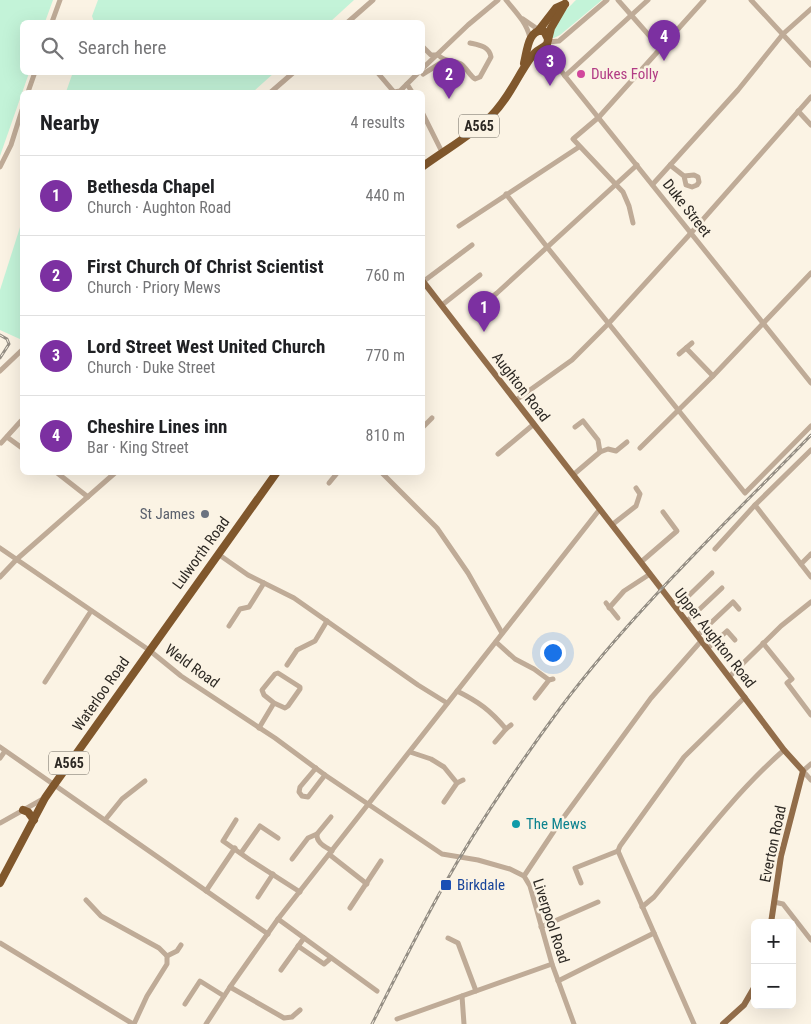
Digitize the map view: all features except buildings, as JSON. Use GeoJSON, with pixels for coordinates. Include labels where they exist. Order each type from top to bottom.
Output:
{"type":"FeatureCollection","features":[{"type":"Feature","properties":{"kind":"highway","name":"A565"},"geometry":{"type":"LineString","coordinates":[[425,165],[490,118],[510,94],[532,55],[545,44],[551,26],[566,2]]}},
{"type":"Feature","properties":{"kind":"highway","name":"A565"},"geometry":{"type":"LineString","coordinates":[[521,72],[530,38],[534,32],[539,30],[556,8],[566,2]]}},
{"type":"Feature","properties":{"kind":"highway"},"geometry":{"type":"LineString","coordinates":[[530,38],[534,46],[545,44],[545,32],[539,30]]}},
{"type":"Feature","properties":{"kind":"highway","name":"Lulworth Road"},"geometry":{"type":"LineString","coordinates":[[149,650],[273,475]]}},
{"type":"Feature","properties":{"kind":"highway","name":"Waterloo Road"},"geometry":{"type":"LineString","coordinates":[[0,883],[45,798],[149,650]]}},
{"type":"Feature","properties":{"kind":"highway"},"geometry":{"type":"LineString","coordinates":[[23,810],[28,812],[34,820]]}},
{"type":"Feature","properties":{"kind":"main road","name":"Aughton Road"},"geometry":{"type":"LineString","coordinates":[[425,284],[600,509]]}},
{"type":"Feature","properties":{"kind":"main road","name":"Upper Aughton Road"},"geometry":{"type":"LineString","coordinates":[[600,509],[730,676],[784,750],[803,771]]}},
{"type":"Feature","properties":{"kind":"main road","name":"Everton Road"},"geometry":{"type":"LineString","coordinates":[[772,919],[781,856],[803,771]]}},
{"type":"Feature","properties":{"kind":"main road"},"geometry":{"type":"LineString","coordinates":[[723,1024],[744,1005],[751,993]]}},
{"type":"Feature","properties":{"kind":"street"},"geometry":{"type":"LineString","coordinates":[[53,20],[60,0]]}},
{"type":"Feature","properties":{"kind":"street"},"geometry":{"type":"LineString","coordinates":[[350,20],[373,0]]}},
{"type":"Feature","properties":{"kind":"street"},"geometry":{"type":"LineString","coordinates":[[425,69],[468,25],[498,0]]}},
{"type":"Feature","properties":{"kind":"street"},"geometry":{"type":"LineString","coordinates":[[506,0],[528,30],[530,38]]}},
{"type":"Feature","properties":{"kind":"street"},"geometry":{"type":"LineString","coordinates":[[545,44],[559,41],[607,0]]}},
{"type":"Feature","properties":{"kind":"street"},"geometry":{"type":"LineString","coordinates":[[618,0],[661,48]]}},
{"type":"Feature","properties":{"kind":"street"},"geometry":{"type":"LineString","coordinates":[[565,76],[648,0]]}},
{"type":"Feature","properties":{"kind":"street"},"geometry":{"type":"LineString","coordinates":[[633,223],[623,192],[579,147],[573,138],[599,117],[704,0]]}},
{"type":"Feature","properties":{"kind":"street"},"geometry":{"type":"LineString","coordinates":[[751,0],[811,64]]}},
{"type":"Feature","properties":{"kind":"street"},"geometry":{"type":"LineString","coordinates":[[653,184],[738,90],[784,34],[811,9]]}},
{"type":"Feature","properties":{"kind":"street"},"geometry":{"type":"LineString","coordinates":[[519,16],[539,30]]}},
{"type":"Feature","properties":{"kind":"street"},"geometry":{"type":"LineString","coordinates":[[425,70],[444,61],[457,62],[464,66],[475,79],[480,77],[490,61],[490,53],[484,47],[470,43]]}},
{"type":"Feature","properties":{"kind":"street","name":"Duke Street"},"geometry":{"type":"LineString","coordinates":[[545,44],[565,76],[811,383]]}},
{"type":"Feature","properties":{"kind":"street"},"geometry":{"type":"LineString","coordinates":[[425,49],[431,55],[438,55],[444,61]]}},
{"type":"Feature","properties":{"kind":"street"},"geometry":{"type":"LineString","coordinates":[[29,90],[34,75]]}},
{"type":"Feature","properties":{"kind":"street"},"geometry":{"type":"LineString","coordinates":[[273,90],[291,75]]}},
{"type":"Feature","properties":{"kind":"street"},"geometry":{"type":"LineString","coordinates":[[380,75],[392,90]]}},
{"type":"Feature","properties":{"kind":"street"},"geometry":{"type":"LineString","coordinates":[[400,90],[418,75]]}},
{"type":"Feature","properties":{"kind":"street"},"geometry":{"type":"LineString","coordinates":[[407,84],[411,90]]}},
{"type":"Feature","properties":{"kind":"street"},"geometry":{"type":"LineString","coordinates":[[516,400],[572,360],[609,323],[811,97]]}},
{"type":"Feature","properties":{"kind":"street"},"geometry":{"type":"LineString","coordinates":[[798,111],[811,125]]}},
{"type":"Feature","properties":{"kind":"street"},"geometry":{"type":"LineString","coordinates":[[0,167],[11,145],[20,116]]}},
{"type":"Feature","properties":{"kind":"street"},"geometry":{"type":"LineString","coordinates":[[425,118],[442,152]]}},
{"type":"Feature","properties":{"kind":"street"},"geometry":{"type":"LineString","coordinates":[[459,226],[579,147]]}},
{"type":"Feature","properties":{"kind":"street"},"geometry":{"type":"LineString","coordinates":[[481,306],[637,165]]}},
{"type":"Feature","properties":{"kind":"street"},"geometry":{"type":"LineString","coordinates":[[670,165],[684,176]]}},
{"type":"Feature","properties":{"kind":"street"},"geometry":{"type":"LineString","coordinates":[[506,194],[746,493],[811,426]]}},
{"type":"Feature","properties":{"kind":"street"},"geometry":{"type":"LineString","coordinates":[[425,280],[472,245]]}},
{"type":"Feature","properties":{"kind":"street"},"geometry":{"type":"LineString","coordinates":[[640,448],[680,411],[811,273]]}},
{"type":"Feature","properties":{"kind":"street"},"geometry":{"type":"LineString","coordinates":[[442,305],[480,275]]}},
{"type":"Feature","properties":{"kind":"street"},"geometry":{"type":"LineString","coordinates":[[679,354],[692,343]]}},
{"type":"Feature","properties":{"kind":"street"},"geometry":{"type":"LineString","coordinates":[[686,348],[713,376]]}},
{"type":"Feature","properties":{"kind":"street"},"geometry":{"type":"LineString","coordinates":[[0,372],[20,352]]}},
{"type":"Feature","properties":{"kind":"street"},"geometry":{"type":"LineString","coordinates":[[425,422],[432,418]]}},
{"type":"Feature","properties":{"kind":"street"},"geometry":{"type":"LineString","coordinates":[[575,427],[583,421],[598,440],[600,452]]}},
{"type":"Feature","properties":{"kind":"street"},"geometry":{"type":"LineString","coordinates":[[1,443],[20,422]]}},
{"type":"Feature","properties":{"kind":"street"},"geometry":{"type":"LineString","coordinates":[[498,454],[534,424]]}},
{"type":"Feature","properties":{"kind":"street"},"geometry":{"type":"LineString","coordinates":[[7,437],[20,447]]}},
{"type":"Feature","properties":{"kind":"street"},"geometry":{"type":"LineString","coordinates":[[573,475],[600,452],[608,449],[616,450],[627,442]]}},
{"type":"Feature","properties":{"kind":"street"},"geometry":{"type":"LineString","coordinates":[[715,549],[755,505],[811,450]]}},
{"type":"Feature","properties":{"kind":"street"},"geometry":{"type":"LineString","coordinates":[[60,475],[88,497]]}},
{"type":"Feature","properties":{"kind":"street"},"geometry":{"type":"LineString","coordinates":[[0,577],[17,559],[113,475]]}},
{"type":"Feature","properties":{"kind":"street"},"geometry":{"type":"LineString","coordinates":[[329,483],[336,475]]}},
{"type":"Feature","properties":{"kind":"street"},"geometry":{"type":"LineString","coordinates":[[384,475],[436,528],[468,573],[502,633]]}},
{"type":"Feature","properties":{"kind":"street"},"geometry":{"type":"LineString","coordinates":[[613,524],[636,506],[640,494],[636,488]]}},
{"type":"Feature","properties":{"kind":"street"},"geometry":{"type":"LineString","coordinates":[[755,505],[811,577]]}},
{"type":"Feature","properties":{"kind":"street"},"geometry":{"type":"LineString","coordinates":[[206,1024],[278,919],[600,509]]}},
{"type":"Feature","properties":{"kind":"street"},"geometry":{"type":"LineString","coordinates":[[641,562],[677,531],[663,512]]}},
{"type":"Feature","properties":{"kind":"street","name":"Weld Road"},"geometry":{"type":"LineString","coordinates":[[0,548],[149,650],[181,676],[368,805]]}},
{"type":"Feature","properties":{"kind":"street"},"geometry":{"type":"LineString","coordinates":[[218,554],[248,575],[294,598],[418,685],[447,703]]}},
{"type":"Feature","properties":{"kind":"street"},"geometry":{"type":"LineString","coordinates":[[801,564],[811,554]]}},
{"type":"Feature","properties":{"kind":"street"},"geometry":{"type":"LineString","coordinates":[[676,608],[712,573]]}},
{"type":"Feature","properties":{"kind":"street"},"geometry":{"type":"LineString","coordinates":[[618,618],[607,605],[650,574]]}},
{"type":"Feature","properties":{"kind":"street"},"geometry":{"type":"LineString","coordinates":[[229,626],[240,609],[249,607],[264,583]]}},
{"type":"Feature","properties":{"kind":"street"},"geometry":{"type":"LineString","coordinates":[[687,621],[722,588]]}},
{"type":"Feature","properties":{"kind":"street"},"geometry":{"type":"LineString","coordinates":[[524,876],[558,824],[651,698],[700,638],[733,602],[739,608]]}},
{"type":"Feature","properties":{"kind":"street"},"geometry":{"type":"LineString","coordinates":[[730,676],[763,643],[811,602]]}},
{"type":"Feature","properties":{"kind":"street"},"geometry":{"type":"LineString","coordinates":[[45,682],[91,611]]}},
{"type":"Feature","properties":{"kind":"street"},"geometry":{"type":"LineString","coordinates":[[287,665],[297,650],[314,642],[327,621]]}},
{"type":"Feature","properties":{"kind":"street"},"geometry":{"type":"LineString","coordinates":[[708,648],[727,631],[735,640]]}},
{"type":"Feature","properties":{"kind":"street"},"geometry":{"type":"LineString","coordinates":[[496,642],[515,659],[551,679],[535,698]]}},
{"type":"Feature","properties":{"kind":"street"},"geometry":{"type":"LineString","coordinates":[[763,643],[792,679],[787,683],[811,715]]}},
{"type":"Feature","properties":{"kind":"street"},"geometry":{"type":"LineString","coordinates":[[278,673],[300,687],[285,708],[274,703],[264,695],[262,690],[275,674],[278,673]]}},
{"type":"Feature","properties":{"kind":"street"},"geometry":{"type":"LineString","coordinates":[[457,691],[492,712],[508,727],[495,742]]}},
{"type":"Feature","properties":{"kind":"street"},"geometry":{"type":"LineString","coordinates":[[581,883],[576,868],[618,851],[684,757],[744,696]]}},
{"type":"Feature","properties":{"kind":"street"},"geometry":{"type":"LineString","coordinates":[[259,728],[274,703]]}},
{"type":"Feature","properties":{"kind":"street"},"geometry":{"type":"LineString","coordinates":[[0,758],[2,749],[268,934]]}},
{"type":"Feature","properties":{"kind":"street"},"geometry":{"type":"LineString","coordinates":[[642,907],[654,897],[725,811],[771,761],[784,750]]}},
{"type":"Feature","properties":{"kind":"street"},"geometry":{"type":"LineString","coordinates":[[410,752],[444,767],[457,783]]}},
{"type":"Feature","properties":{"kind":"street"},"geometry":{"type":"LineString","coordinates":[[803,771],[811,764]]}},
{"type":"Feature","properties":{"kind":"street"},"geometry":{"type":"LineString","coordinates":[[316,768],[300,787],[299,792],[302,796],[308,798],[325,775]]}},
{"type":"Feature","properties":{"kind":"street","name":"Upper Aughton Road"},"geometry":{"type":"LineString","coordinates":[[803,771],[811,780]]}},
{"type":"Feature","properties":{"kind":"street"},"geometry":{"type":"LineString","coordinates":[[444,802],[457,783],[463,780]]}},
{"type":"Feature","properties":{"kind":"street"},"geometry":{"type":"LineString","coordinates":[[106,820],[122,799],[145,781]]}},
{"type":"Feature","properties":{"kind":"street"},"geometry":{"type":"LineString","coordinates":[[0,823],[45,798]]}},
{"type":"Feature","properties":{"kind":"street","name":"Liverpool Road"},"geometry":{"type":"LineString","coordinates":[[368,805],[442,854],[510,869],[524,876],[530,886],[552,964],[574,1024]]}},
{"type":"Feature","properties":{"kind":"street"},"geometry":{"type":"LineString","coordinates":[[292,859],[308,838],[317,834],[330,817]]}},
{"type":"Feature","properties":{"kind":"street"},"geometry":{"type":"LineString","coordinates":[[236,820],[222,840],[300,892]]}},
{"type":"Feature","properties":{"kind":"street"},"geometry":{"type":"LineString","coordinates":[[242,853],[260,826],[278,838]]}},
{"type":"Feature","properties":{"kind":"street"},"geometry":{"type":"LineString","coordinates":[[317,834],[318,841],[367,884]]}},
{"type":"Feature","properties":{"kind":"street"},"geometry":{"type":"LineString","coordinates":[[206,891],[235,848]]}},
{"type":"Feature","properties":{"kind":"street"},"geometry":{"type":"LineString","coordinates":[[618,851],[694,1024]]}},
{"type":"Feature","properties":{"kind":"street"},"geometry":{"type":"LineString","coordinates":[[350,908],[382,861]]}},
{"type":"Feature","properties":{"kind":"street"},"geometry":{"type":"LineString","coordinates":[[258,897],[273,874]]}},
{"type":"Feature","properties":{"kind":"street"},"geometry":{"type":"LineString","coordinates":[[0,944],[134,1024],[147,996],[167,964],[167,956],[159,948],[101,916],[86,900]]}},
{"type":"Feature","properties":{"kind":"street"},"geometry":{"type":"LineString","coordinates":[[541,927],[598,902]]}},
{"type":"Feature","properties":{"kind":"street"},"geometry":{"type":"LineString","coordinates":[[774,902],[783,904],[811,940]]}},
{"type":"Feature","properties":{"kind":"street"},"geometry":{"type":"LineString","coordinates":[[278,919],[377,991]]}},
{"type":"Feature","properties":{"kind":"street"},"geometry":{"type":"LineString","coordinates":[[558,981],[654,933]]}},
{"type":"Feature","properties":{"kind":"street"},"geometry":{"type":"LineString","coordinates":[[281,970],[304,938]]}},
{"type":"Feature","properties":{"kind":"street"},"geometry":{"type":"LineString","coordinates":[[448,938],[458,943],[476,991]]}},
{"type":"Feature","properties":{"kind":"street"},"geometry":{"type":"LineString","coordinates":[[167,956],[177,951],[180,945]]}},
{"type":"Feature","properties":{"kind":"street"},"geometry":{"type":"LineString","coordinates":[[298,946],[322,963],[327,963],[332,958]]}},
{"type":"Feature","properties":{"kind":"street"},"geometry":{"type":"LineString","coordinates":[[396,1019],[552,964]]}},
{"type":"Feature","properties":{"kind":"street"},"geometry":{"type":"LineString","coordinates":[[185,1004],[200,981],[224,996]]}},
{"type":"Feature","properties":{"kind":"street"},"geometry":{"type":"LineString","coordinates":[[230,987],[284,1018],[292,1017],[300,1010]]}},
{"type":"Feature","properties":{"kind":"street"},"geometry":{"type":"LineString","coordinates":[[462,996],[464,1024]]}},
{"type":"Feature","properties":{"kind":"green space"},"geometry":{"type":"Polygon","coordinates":[[[0,0],[53,0],[46,20],[20,20],[20,75],[28,75],[23,90],[20,90],[20,99],[0,156],[0,0]]]}},
{"type":"Feature","properties":{"kind":"green space"},"geometry":{"type":"Polygon","coordinates":[[[98,0],[354,0],[332,20],[93,20],[92,16],[98,0]]]}},
{"type":"Feature","properties":{"kind":"green space"},"geometry":{"type":"Polygon","coordinates":[[[576,0],[602,0],[560,35],[552,38],[557,22],[576,0]]]}},
{"type":"Feature","properties":{"kind":"green space"},"geometry":{"type":"Polygon","coordinates":[[[72,75],[272,75],[255,90],[67,90],[72,75]]]}},
{"type":"Feature","properties":{"kind":"green space"},"geometry":{"type":"Polygon","coordinates":[[[20,227],[20,339],[0,330],[0,290],[20,227]]]}},
{"type":"Feature","properties":{"kind":"railway"},"geometry":{"type":"LineString","coordinates":[[0,335],[7,339],[9,344],[0,358]]}},
{"type":"Feature","properties":{"kind":"railway"},"geometry":{"type":"LineString","coordinates":[[372,1024],[434,904],[470,840],[561,707],[650,601],[811,435]]}},
{"type":"Feature","properties":{"kind":"place","name":"Cheshire Lines inn"},"geometry":{"type":"Point","coordinates":[664,61]}},
{"type":"Feature","properties":{"kind":"place","name":"Dukes Folly"},"geometry":{"type":"Point","coordinates":[581,74]}},
{"type":"Feature","properties":{"kind":"place","name":"Lord Street West United Church"},"geometry":{"type":"Point","coordinates":[550,86]}},
{"type":"Feature","properties":{"kind":"place","name":"First Church Of Christ Scientist"},"geometry":{"type":"Point","coordinates":[449,99]}},
{"type":"Feature","properties":{"kind":"place","name":"Bethesda Chapel"},"geometry":{"type":"Point","coordinates":[484,332]}},
{"type":"Feature","properties":{"kind":"place","name":"St James"},"geometry":{"type":"Point","coordinates":[205,514]}},
{"type":"Feature","properties":{"kind":"place","name":"The Mews"},"geometry":{"type":"Point","coordinates":[516,824]}},
{"type":"Feature","properties":{"kind":"place","name":"Birkdale"},"geometry":{"type":"Point","coordinates":[446,885]}}]}
